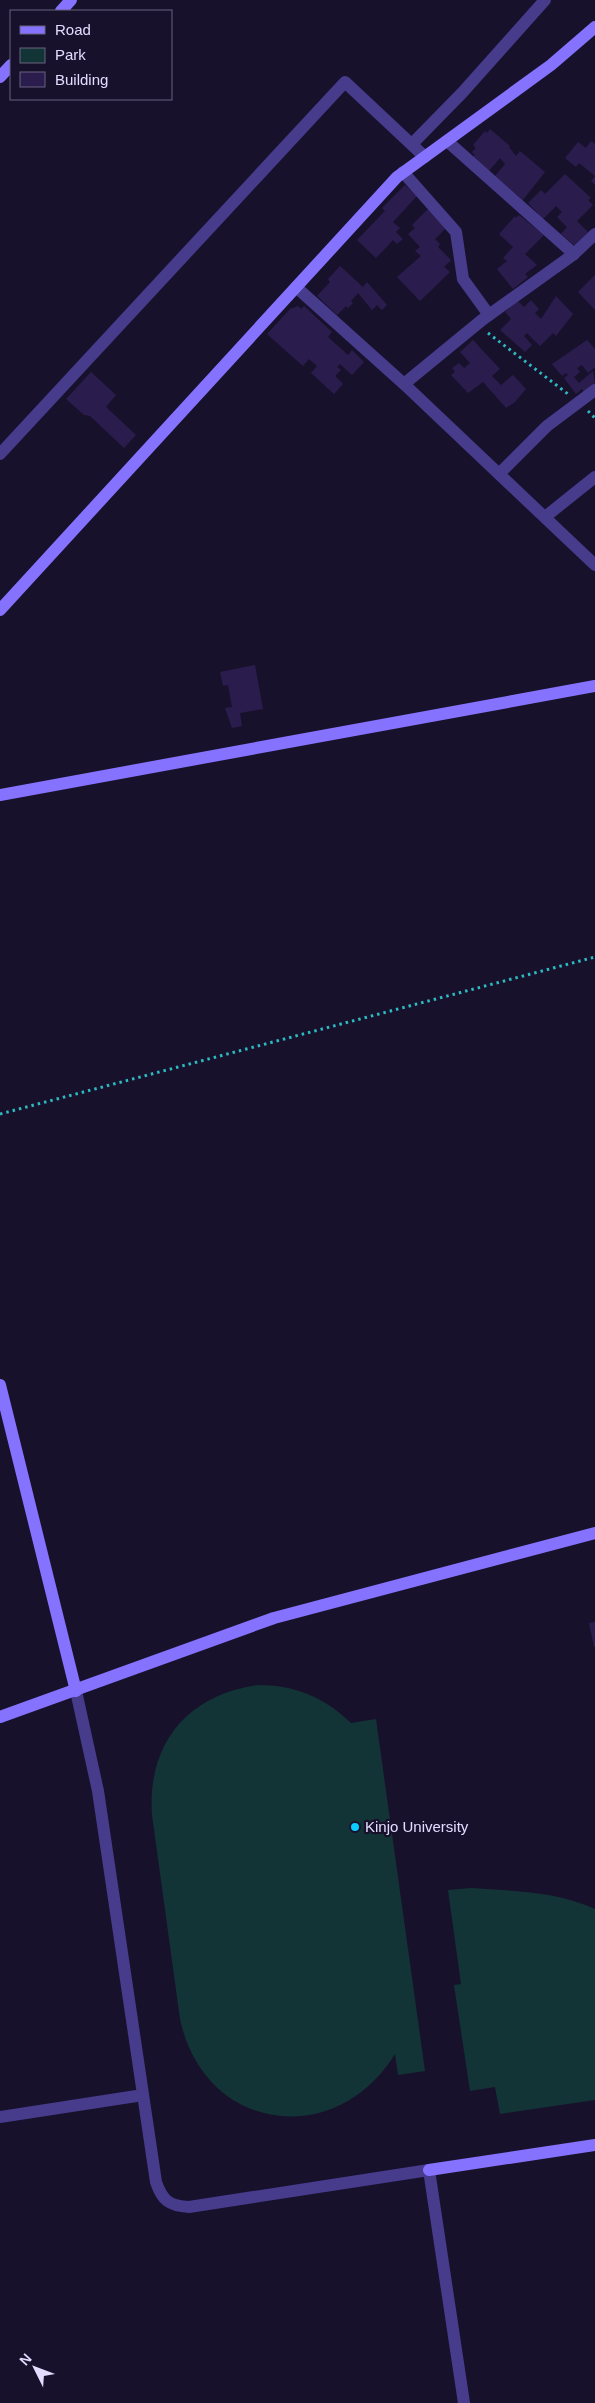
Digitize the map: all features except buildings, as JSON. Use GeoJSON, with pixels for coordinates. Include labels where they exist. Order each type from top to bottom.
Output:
{"type":"FeatureCollection","features":[{"type":"Feature","properties":{"kind":"street"},"geometry":{"type":"LineString","coordinates":[[62,10],[71,0]]}},
{"type":"Feature","properties":{"kind":"street"},"geometry":{"type":"LineString","coordinates":[[412,144],[462,93],[545,0]]}},
{"type":"Feature","properties":{"kind":"street"},"geometry":{"type":"LineString","coordinates":[[0,610],[403,172],[551,65],[595,27]]}},
{"type":"Feature","properties":{"kind":"street"},"geometry":{"type":"LineString","coordinates":[[0,77],[10,66]]}},
{"type":"Feature","properties":{"kind":"street"},"geometry":{"type":"LineString","coordinates":[[0,454],[345,82],[426,157]]}},
{"type":"Feature","properties":{"kind":"street"},"geometry":{"type":"LineString","coordinates":[[447,141],[574,254]]}},
{"type":"Feature","properties":{"kind":"street"},"geometry":{"type":"LineString","coordinates":[[403,172],[456,232],[463,279],[489,315]]}},
{"type":"Feature","properties":{"kind":"street"},"geometry":{"type":"LineString","coordinates":[[404,384],[477,324],[574,254],[595,234]]}},
{"type":"Feature","properties":{"kind":"street"},"geometry":{"type":"LineString","coordinates":[[296,287],[404,384],[595,565]]}},
{"type":"Feature","properties":{"kind":"street"},"geometry":{"type":"LineString","coordinates":[[499,474],[547,426],[595,390]]}},
{"type":"Feature","properties":{"kind":"street"},"geometry":{"type":"LineString","coordinates":[[545,517],[595,476]]}},
{"type":"Feature","properties":{"kind":"street"},"geometry":{"type":"LineString","coordinates":[[0,795],[595,686]]}},
{"type":"Feature","properties":{"kind":"street"},"geometry":{"type":"LineString","coordinates":[[0,1385],[76,1691],[98,1791],[156,2182],[165,2201],[176,2206],[198,2206],[595,2145]]}},
{"type":"Feature","properties":{"kind":"street"},"geometry":{"type":"LineString","coordinates":[[0,1717],[274,1618],[595,1534]]}},
{"type":"Feature","properties":{"kind":"street"},"geometry":{"type":"LineString","coordinates":[[0,2117],[143,2094]]}},
{"type":"Feature","properties":{"kind":"street"},"geometry":{"type":"LineString","coordinates":[[430,2170],[464,2403]]}},
{"type":"Feature","properties":{"kind":"path"},"geometry":{"type":"LineString","coordinates":[[477,324],[579,402],[595,418]]}},
{"type":"Feature","properties":{"kind":"path"},"geometry":{"type":"LineString","coordinates":[[0,1114],[595,957]]}},
{"type":"Feature","properties":{"kind":"green space"},"geometry":{"type":"Polygon","coordinates":[[[257,1685],[284,1687],[308,1694],[330,1706],[351,1723],[376,1719],[425,2071],[398,2075],[395,2054],[370,2085],[339,2105],[307,2115],[274,2115],[243,2105],[215,2086],[194,2057],[180,2019],[152,1815],[152,1789],[156,1766],[165,1745],[176,1727],[192,1712],[210,1700],[232,1691],[257,1685]]]}},
{"type":"Feature","properties":{"kind":"green space"},"geometry":{"type":"Polygon","coordinates":[[[471,1888],[550,1895],[595,1909],[595,2100],[500,2114],[495,2087],[470,2091],[454,1985],[461,1984],[448,1890],[471,1888]]]}},
{"type":"Feature","properties":{"kind":"place","name":"Kinjo University"},"geometry":{"type":"Point","coordinates":[355,1827]}}]}
